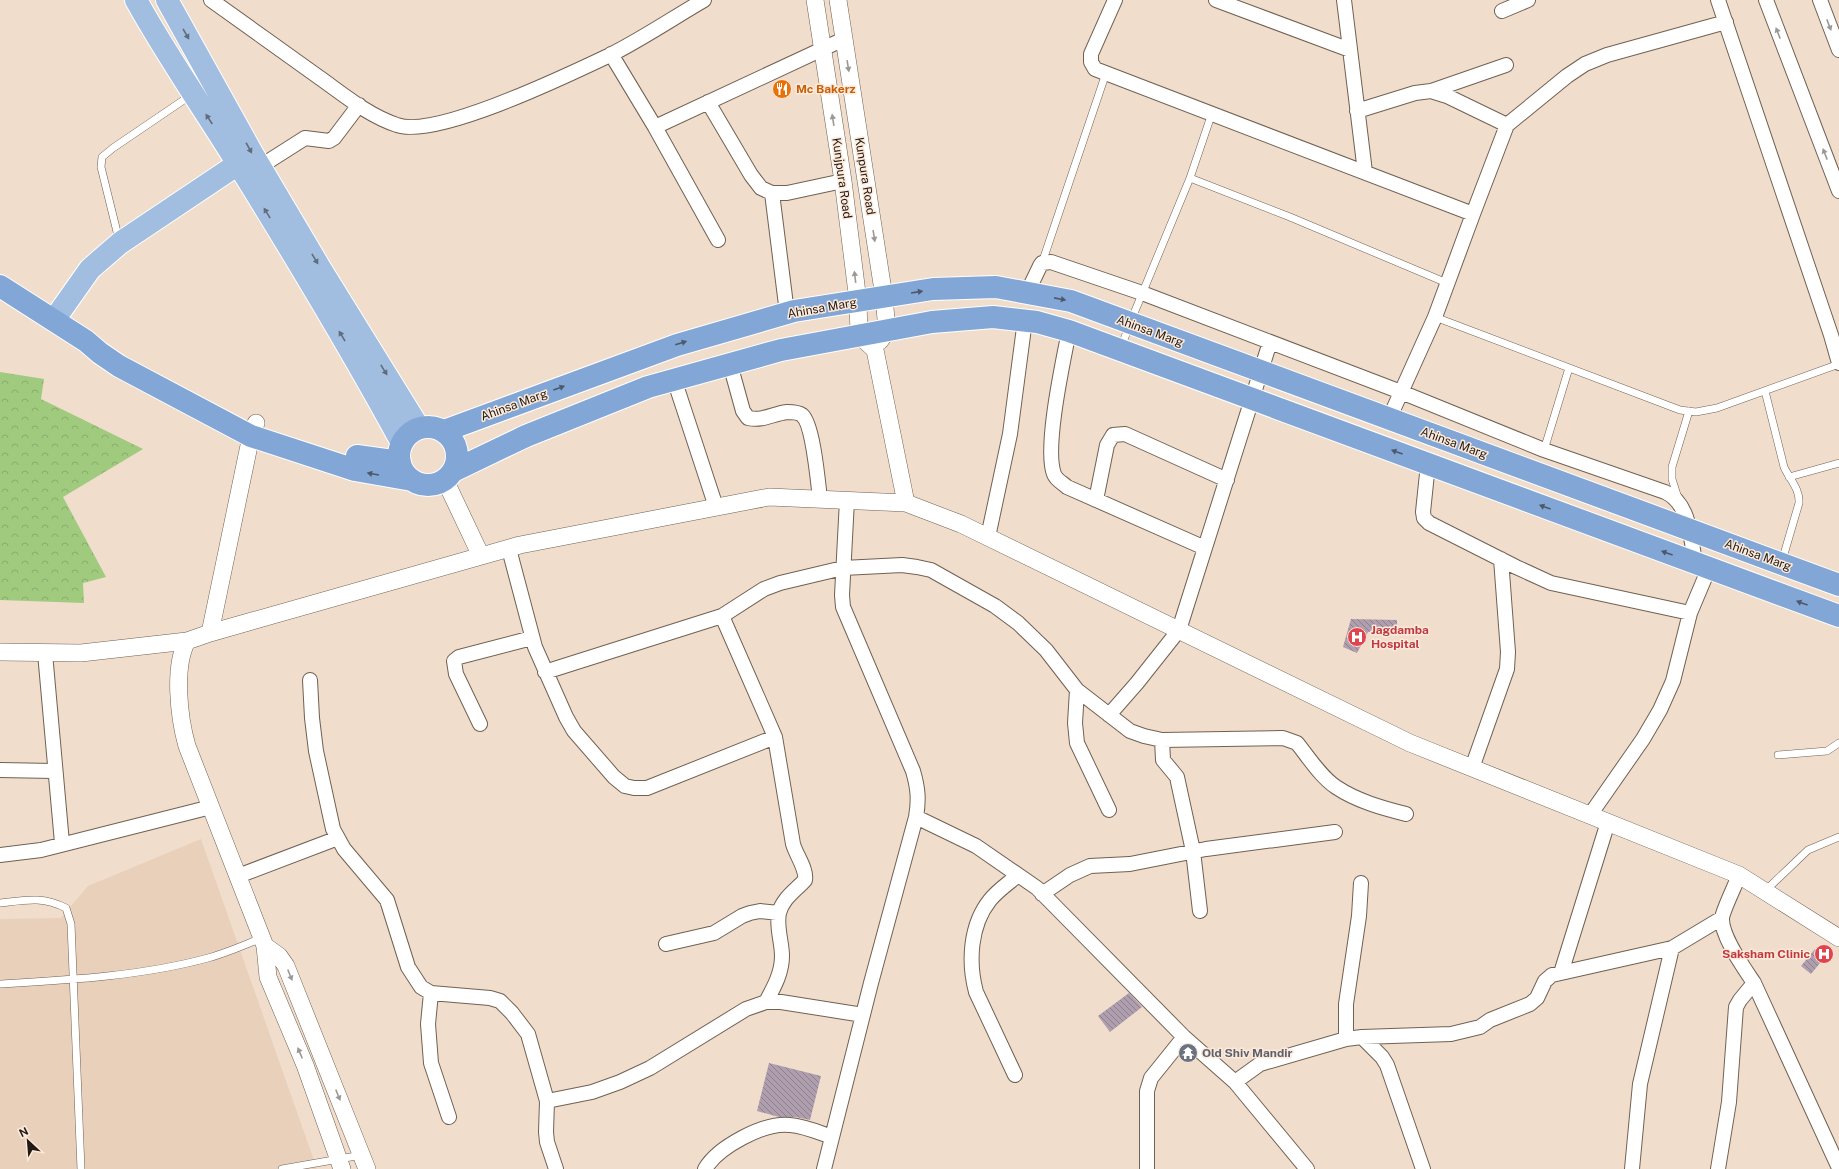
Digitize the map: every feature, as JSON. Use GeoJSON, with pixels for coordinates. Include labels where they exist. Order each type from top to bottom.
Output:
{"type":"FeatureCollection","features":[{"type":"Feature","properties":{"kind":"highway"},"geometry":{"type":"LineString","coordinates":[[0,286],[86,341],[100,354],[119,366],[253,430],[355,470],[412,480],[423,484],[434,484],[526,436],[648,386],[781,350],[932,322],[993,317],[1037,322],[1069,331],[1252,398],[1839,616]]}},
{"type":"Feature","properties":{"kind":"highway","name":"Ahinsa Marg"},"geometry":{"type":"LineString","coordinates":[[444,431],[677,345],[787,313],[933,289],[996,287],[1071,302],[1839,585]]}},
{"type":"Feature","properties":{"kind":"highway"},"geometry":{"type":"LineString","coordinates":[[412,480],[406,475],[401,453],[407,436],[419,428],[435,427],[444,431],[452,439],[457,449],[457,461],[449,476]]}},
{"type":"Feature","properties":{"kind":"highway"},"geometry":{"type":"LineString","coordinates":[[253,430],[359,457],[401,453]]}},
{"type":"Feature","properties":{"kind":"main road"},"geometry":{"type":"LineString","coordinates":[[136,0],[156,36],[238,164],[290,233],[419,428]]}},
{"type":"Feature","properties":{"kind":"main road"},"geometry":{"type":"LineString","coordinates":[[166,0],[261,166],[290,233],[369,383],[401,453]]}},
{"type":"Feature","properties":{"kind":"main road"},"geometry":{"type":"LineString","coordinates":[[54,320],[90,270],[120,243],[238,164]]}},
{"type":"Feature","properties":{"kind":"street"},"geometry":{"type":"LineString","coordinates":[[211,0],[359,106],[398,126],[429,126],[457,120],[535,88],[611,54],[704,0]]}},
{"type":"Feature","properties":{"kind":"street","name":"Kunjpura Road"},"geometry":{"type":"LineString","coordinates":[[818,0],[822,50],[843,181],[858,301],[859,335]]}},
{"type":"Feature","properties":{"kind":"street","name":"Kunpura Road"},"geometry":{"type":"LineString","coordinates":[[838,0],[884,297],[887,330]]}},
{"type":"Feature","properties":{"kind":"street"},"geometry":{"type":"LineString","coordinates":[[1114,0],[1091,54],[1091,62],[1095,69],[1473,214]]}},
{"type":"Feature","properties":{"kind":"street"},"geometry":{"type":"LineString","coordinates":[[1216,0],[1350,50]]}},
{"type":"Feature","properties":{"kind":"street"},"geometry":{"type":"LineString","coordinates":[[1344,0],[1365,172]]}},
{"type":"Feature","properties":{"kind":"street"},"geometry":{"type":"LineString","coordinates":[[1502,11],[1528,0]]}},
{"type":"Feature","properties":{"kind":"street"},"geometry":{"type":"LineString","coordinates":[[1718,0],[1831,335],[1839,364]]}},
{"type":"Feature","properties":{"kind":"street"},"geometry":{"type":"LineString","coordinates":[[1766,0],[1839,191]]}},
{"type":"Feature","properties":{"kind":"street"},"geometry":{"type":"LineString","coordinates":[[1820,0],[1839,50]]}},
{"type":"Feature","properties":{"kind":"street"},"geometry":{"type":"LineString","coordinates":[[1388,419],[1435,317],[1507,125],[1567,76],[1585,64],[1607,55],[1726,22]]}},
{"type":"Feature","properties":{"kind":"street"},"geometry":{"type":"LineString","coordinates":[[655,127],[844,39]]}},
{"type":"Feature","properties":{"kind":"street"},"geometry":{"type":"LineString","coordinates":[[611,54],[655,127],[718,240]]}},
{"type":"Feature","properties":{"kind":"street"},"geometry":{"type":"LineString","coordinates":[[1357,111],[1415,93],[1431,91],[1506,65]]}},
{"type":"Feature","properties":{"kind":"street"},"geometry":{"type":"LineString","coordinates":[[1431,91],[1447,96],[1507,125]]}},
{"type":"Feature","properties":{"kind":"street"},"geometry":{"type":"LineString","coordinates":[[708,102],[751,175],[761,188],[772,193],[787,193],[843,181]]}},
{"type":"Feature","properties":{"kind":"street"},"geometry":{"type":"LineString","coordinates":[[261,166],[304,138],[329,141],[334,138],[359,106]]}},
{"type":"Feature","properties":{"kind":"street"},"geometry":{"type":"LineString","coordinates":[[772,193],[787,313]]}},
{"type":"Feature","properties":{"kind":"street"},"geometry":{"type":"LineString","coordinates":[[1027,293],[1042,263],[1051,262],[1142,293],[1401,392],[1544,450],[1672,495],[1679,502],[1702,566],[1673,681],[1660,710],[1643,739],[1590,815]]}},
{"type":"Feature","properties":{"kind":"street"},"geometry":{"type":"LineString","coordinates":[[988,537],[1010,434],[1025,320]]}},
{"type":"Feature","properties":{"kind":"street"},"geometry":{"type":"LineString","coordinates":[[875,350],[887,330]]}},
{"type":"Feature","properties":{"kind":"street"},"geometry":{"type":"LineString","coordinates":[[1069,331],[1058,391],[1050,452],[1051,466],[1055,477],[1067,487],[1205,548]]}},
{"type":"Feature","properties":{"kind":"street"},"geometry":{"type":"LineString","coordinates":[[859,335],[875,350],[906,503]]}},
{"type":"Feature","properties":{"kind":"street"},"geometry":{"type":"LineString","coordinates":[[1109,714],[1138,683],[1180,630],[1270,342]]}},
{"type":"Feature","properties":{"kind":"street"},"geometry":{"type":"LineString","coordinates":[[730,364],[743,411],[748,418],[758,420],[787,412],[797,412],[806,420],[810,431],[820,499]]}},
{"type":"Feature","properties":{"kind":"street"},"geometry":{"type":"LineString","coordinates":[[674,379],[716,507]]}},
{"type":"Feature","properties":{"kind":"street"},"geometry":{"type":"LineString","coordinates":[[210,633],[253,430]]}},
{"type":"Feature","properties":{"kind":"street"},"geometry":{"type":"LineString","coordinates":[[1096,500],[1107,446],[1113,435],[1125,434],[1227,480]]}},
{"type":"Feature","properties":{"kind":"street"},"geometry":{"type":"LineString","coordinates":[[1428,464],[1424,518],[1429,524],[1551,583],[1690,613]]}},
{"type":"Feature","properties":{"kind":"street"},"geometry":{"type":"LineString","coordinates":[[449,476],[481,556]]}},
{"type":"Feature","properties":{"kind":"street"},"geometry":{"type":"LineString","coordinates":[[0,652],[81,653],[187,641],[210,633],[508,549],[769,497],[906,503],[961,524],[1410,743],[1739,875],[1839,938]]}},
{"type":"Feature","properties":{"kind":"street"},"geometry":{"type":"LineString","coordinates":[[824,1169],[863,1015],[916,817],[919,793],[913,771],[843,607],[843,568],[847,500]]}},
{"type":"Feature","properties":{"kind":"street"},"geometry":{"type":"LineString","coordinates":[[508,549],[532,638],[560,705],[574,731],[614,777],[625,786],[647,788],[775,737]]}},
{"type":"Feature","properties":{"kind":"street"},"geometry":{"type":"LineString","coordinates":[[1472,768],[1507,669],[1508,652],[1501,559]]}},
{"type":"Feature","properties":{"kind":"street"},"geometry":{"type":"LineString","coordinates":[[545,672],[722,616],[764,589],[780,583],[843,568],[902,565],[931,570],[995,606],[1018,623],[1046,650],[1077,690],[1130,731],[1162,740],[1283,738],[1291,740],[1297,743],[1335,787],[1347,794],[1378,806],[1406,814]]}},
{"type":"Feature","properties":{"kind":"street"},"geometry":{"type":"LineString","coordinates":[[722,616],[775,737],[793,844],[796,855],[806,875],[806,880],[791,892],[780,913],[778,922],[782,956],[781,966],[777,980],[766,1002]]}},
{"type":"Feature","properties":{"kind":"street"},"geometry":{"type":"LineString","coordinates":[[480,724],[456,674],[454,661],[459,657],[532,638]]}},
{"type":"Feature","properties":{"kind":"street"},"geometry":{"type":"LineString","coordinates":[[187,641],[184,647],[181,666],[178,701],[181,724],[187,746],[264,942],[268,976],[305,1065],[340,1164]]}},
{"type":"Feature","properties":{"kind":"street"},"geometry":{"type":"LineString","coordinates":[[45,653],[54,770],[62,843]]}},
{"type":"Feature","properties":{"kind":"street"},"geometry":{"type":"LineString","coordinates":[[310,680],[312,718],[316,751],[333,829],[344,849],[387,900],[408,967],[421,987],[431,993],[490,998],[506,1006],[528,1034],[547,1101],[547,1142],[556,1169]]}},
{"type":"Feature","properties":{"kind":"street"},"geometry":{"type":"LineString","coordinates":[[1077,690],[1075,723],[1077,744],[1109,810]]}},
{"type":"Feature","properties":{"kind":"street"},"geometry":{"type":"LineString","coordinates":[[1162,740],[1162,757],[1177,777],[1193,851],[1200,911]]}},
{"type":"Feature","properties":{"kind":"street"},"geometry":{"type":"LineString","coordinates":[[0,770],[54,770]]}},
{"type":"Feature","properties":{"kind":"street"},"geometry":{"type":"LineString","coordinates":[[0,855],[41,850],[62,843],[211,807]]}},
{"type":"Feature","properties":{"kind":"street"},"geometry":{"type":"LineString","coordinates":[[916,817],[976,846],[1037,888],[1184,1037],[1236,1082],[1307,1169]]}},
{"type":"Feature","properties":{"kind":"street"},"geometry":{"type":"LineString","coordinates":[[1561,973],[1608,822]]}},
{"type":"Feature","properties":{"kind":"street"},"geometry":{"type":"LineString","coordinates":[[1042,894],[1070,875],[1085,867],[1130,864],[1193,851],[1335,832]]}},
{"type":"Feature","properties":{"kind":"street"},"geometry":{"type":"LineString","coordinates":[[238,876],[338,838]]}},
{"type":"Feature","properties":{"kind":"street"},"geometry":{"type":"LineString","coordinates":[[1016,1076],[976,992],[972,978],[972,960],[975,933],[980,914],[991,898],[1018,875]]}},
{"type":"Feature","properties":{"kind":"street"},"geometry":{"type":"LineString","coordinates":[[1739,875],[1722,918],[1725,933],[1754,983],[1839,1168]]}},
{"type":"Feature","properties":{"kind":"street"},"geometry":{"type":"LineString","coordinates":[[1346,1039],[1346,1004],[1359,916],[1361,883]]}},
{"type":"Feature","properties":{"kind":"street"},"geometry":{"type":"LineString","coordinates":[[666,944],[714,933],[742,916],[750,913],[760,911],[780,913]]}},
{"type":"Feature","properties":{"kind":"street"},"geometry":{"type":"LineString","coordinates":[[1236,1082],[1260,1064],[1346,1039],[1362,1037],[1451,1034],[1480,1027],[1490,1020],[1530,1004],[1537,998],[1545,981],[1552,975],[1672,948],[1722,918]]}},
{"type":"Feature","properties":{"kind":"street"},"geometry":{"type":"LineString","coordinates":[[264,942],[280,956],[286,966],[365,1162]]}},
{"type":"Feature","properties":{"kind":"street"},"geometry":{"type":"LineString","coordinates":[[1632,1169],[1640,1084],[1672,948]]}},
{"type":"Feature","properties":{"kind":"street"},"geometry":{"type":"LineString","coordinates":[[1718,1169],[1729,1102],[1736,1007],[1754,983]]}},
{"type":"Feature","properties":{"kind":"street"},"geometry":{"type":"LineString","coordinates":[[431,993],[428,1024],[431,1063],[449,1117]]}},
{"type":"Feature","properties":{"kind":"street"},"geometry":{"type":"LineString","coordinates":[[547,1101],[592,1092],[620,1082],[650,1068],[746,1009],[766,1002],[781,1002],[863,1015]]}},
{"type":"Feature","properties":{"kind":"street"},"geometry":{"type":"LineString","coordinates":[[1147,1169],[1147,1091],[1151,1078],[1184,1037]]}},
{"type":"Feature","properties":{"kind":"street"},"geometry":{"type":"LineString","coordinates":[[1362,1037],[1382,1057],[1387,1065],[1423,1169]]}},
{"type":"Feature","properties":{"kind":"street"},"geometry":{"type":"LineString","coordinates":[[705,1169],[718,1154],[736,1142],[763,1128],[777,1125],[796,1126],[832,1138]]}},
{"type":"Feature","properties":{"kind":"lane"},"geometry":{"type":"LineString","coordinates":[[1042,263],[1106,73]]}},
{"type":"Feature","properties":{"kind":"lane"},"geometry":{"type":"LineString","coordinates":[[120,243],[101,167],[102,157],[193,94]]}},
{"type":"Feature","properties":{"kind":"lane"},"geometry":{"type":"LineString","coordinates":[[1120,350],[1190,178],[1212,113]]}},
{"type":"Feature","properties":{"kind":"lane"},"geometry":{"type":"LineString","coordinates":[[1190,178],[1290,217],[1448,283]]}},
{"type":"Feature","properties":{"kind":"lane"},"geometry":{"type":"LineString","coordinates":[[1435,317],[1680,410],[1689,411],[1717,408],[1839,364]]}},
{"type":"Feature","properties":{"kind":"lane"},"geometry":{"type":"LineString","coordinates":[[1544,450],[1569,368]]}},
{"type":"Feature","properties":{"kind":"lane"},"geometry":{"type":"LineString","coordinates":[[1765,391],[1779,449],[1789,477],[1798,489],[1799,503],[1782,564]]}},
{"type":"Feature","properties":{"kind":"lane"},"geometry":{"type":"LineString","coordinates":[[1679,502],[1672,479],[1672,467],[1689,411]]}},
{"type":"Feature","properties":{"kind":"lane"},"geometry":{"type":"LineString","coordinates":[[1789,477],[1839,464]]}},
{"type":"Feature","properties":{"kind":"lane"},"geometry":{"type":"LineString","coordinates":[[1778,755],[1827,751],[1839,743]]}},
{"type":"Feature","properties":{"kind":"lane"},"geometry":{"type":"LineString","coordinates":[[1765,891],[1808,850],[1839,837]]}},
{"type":"Feature","properties":{"kind":"lane"},"geometry":{"type":"LineString","coordinates":[[0,903],[35,899],[54,902],[66,908],[71,924],[80,1169]]}},
{"type":"Feature","properties":{"kind":"lane"},"geometry":{"type":"LineString","coordinates":[[0,984],[74,980],[170,967],[264,942]]}},
{"type":"Feature","properties":{"kind":"lane"},"geometry":{"type":"LineString","coordinates":[[282,1169],[365,1162]]}},
{"type":"Feature","properties":{"kind":"shaded area"},"geometry":{"type":"Polygon","coordinates":[[[201,839],[317,1169],[0,1169],[0,919],[61,918],[88,886],[201,839]]]}},
{"type":"Feature","properties":{"kind":"green space"},"geometry":{"type":"Polygon","coordinates":[[[0,372],[44,379],[41,399],[143,449],[63,497],[106,577],[83,583],[84,603],[0,600],[0,372]]]}},
{"type":"Feature","properties":{"kind":"building"},"geometry":{"type":"Polygon","coordinates":[[[1351,619],[1397,620],[1397,628],[1368,632],[1357,653],[1343,647],[1351,619]]]}},
{"type":"Feature","properties":{"kind":"building"},"geometry":{"type":"Polygon","coordinates":[[[1815,949],[1825,957],[1811,974],[1801,966],[1815,949]]]}},
{"type":"Feature","properties":{"kind":"building"},"geometry":{"type":"Polygon","coordinates":[[[1129,993],[1142,1007],[1110,1032],[1098,1016],[1129,993]]]}},
{"type":"Feature","properties":{"kind":"building"},"geometry":{"type":"Polygon","coordinates":[[[769,1063],[821,1076],[810,1120],[796,1117],[779,1117],[757,1111],[769,1063]]]}},
{"type":"Feature","properties":{"kind":"place","name":"Mc Bakerz"},"geometry":{"type":"Point","coordinates":[782,89]}},
{"type":"Feature","properties":{"kind":"place","name":"Jagdamba Hospital"},"geometry":{"type":"Point","coordinates":[1357,637]}},
{"type":"Feature","properties":{"kind":"place","name":"Saksham Clinic"},"geometry":{"type":"Point","coordinates":[1824,954]}},
{"type":"Feature","properties":{"kind":"place","name":"Old Shiv Mandir"},"geometry":{"type":"Point","coordinates":[1188,1053]}}]}
